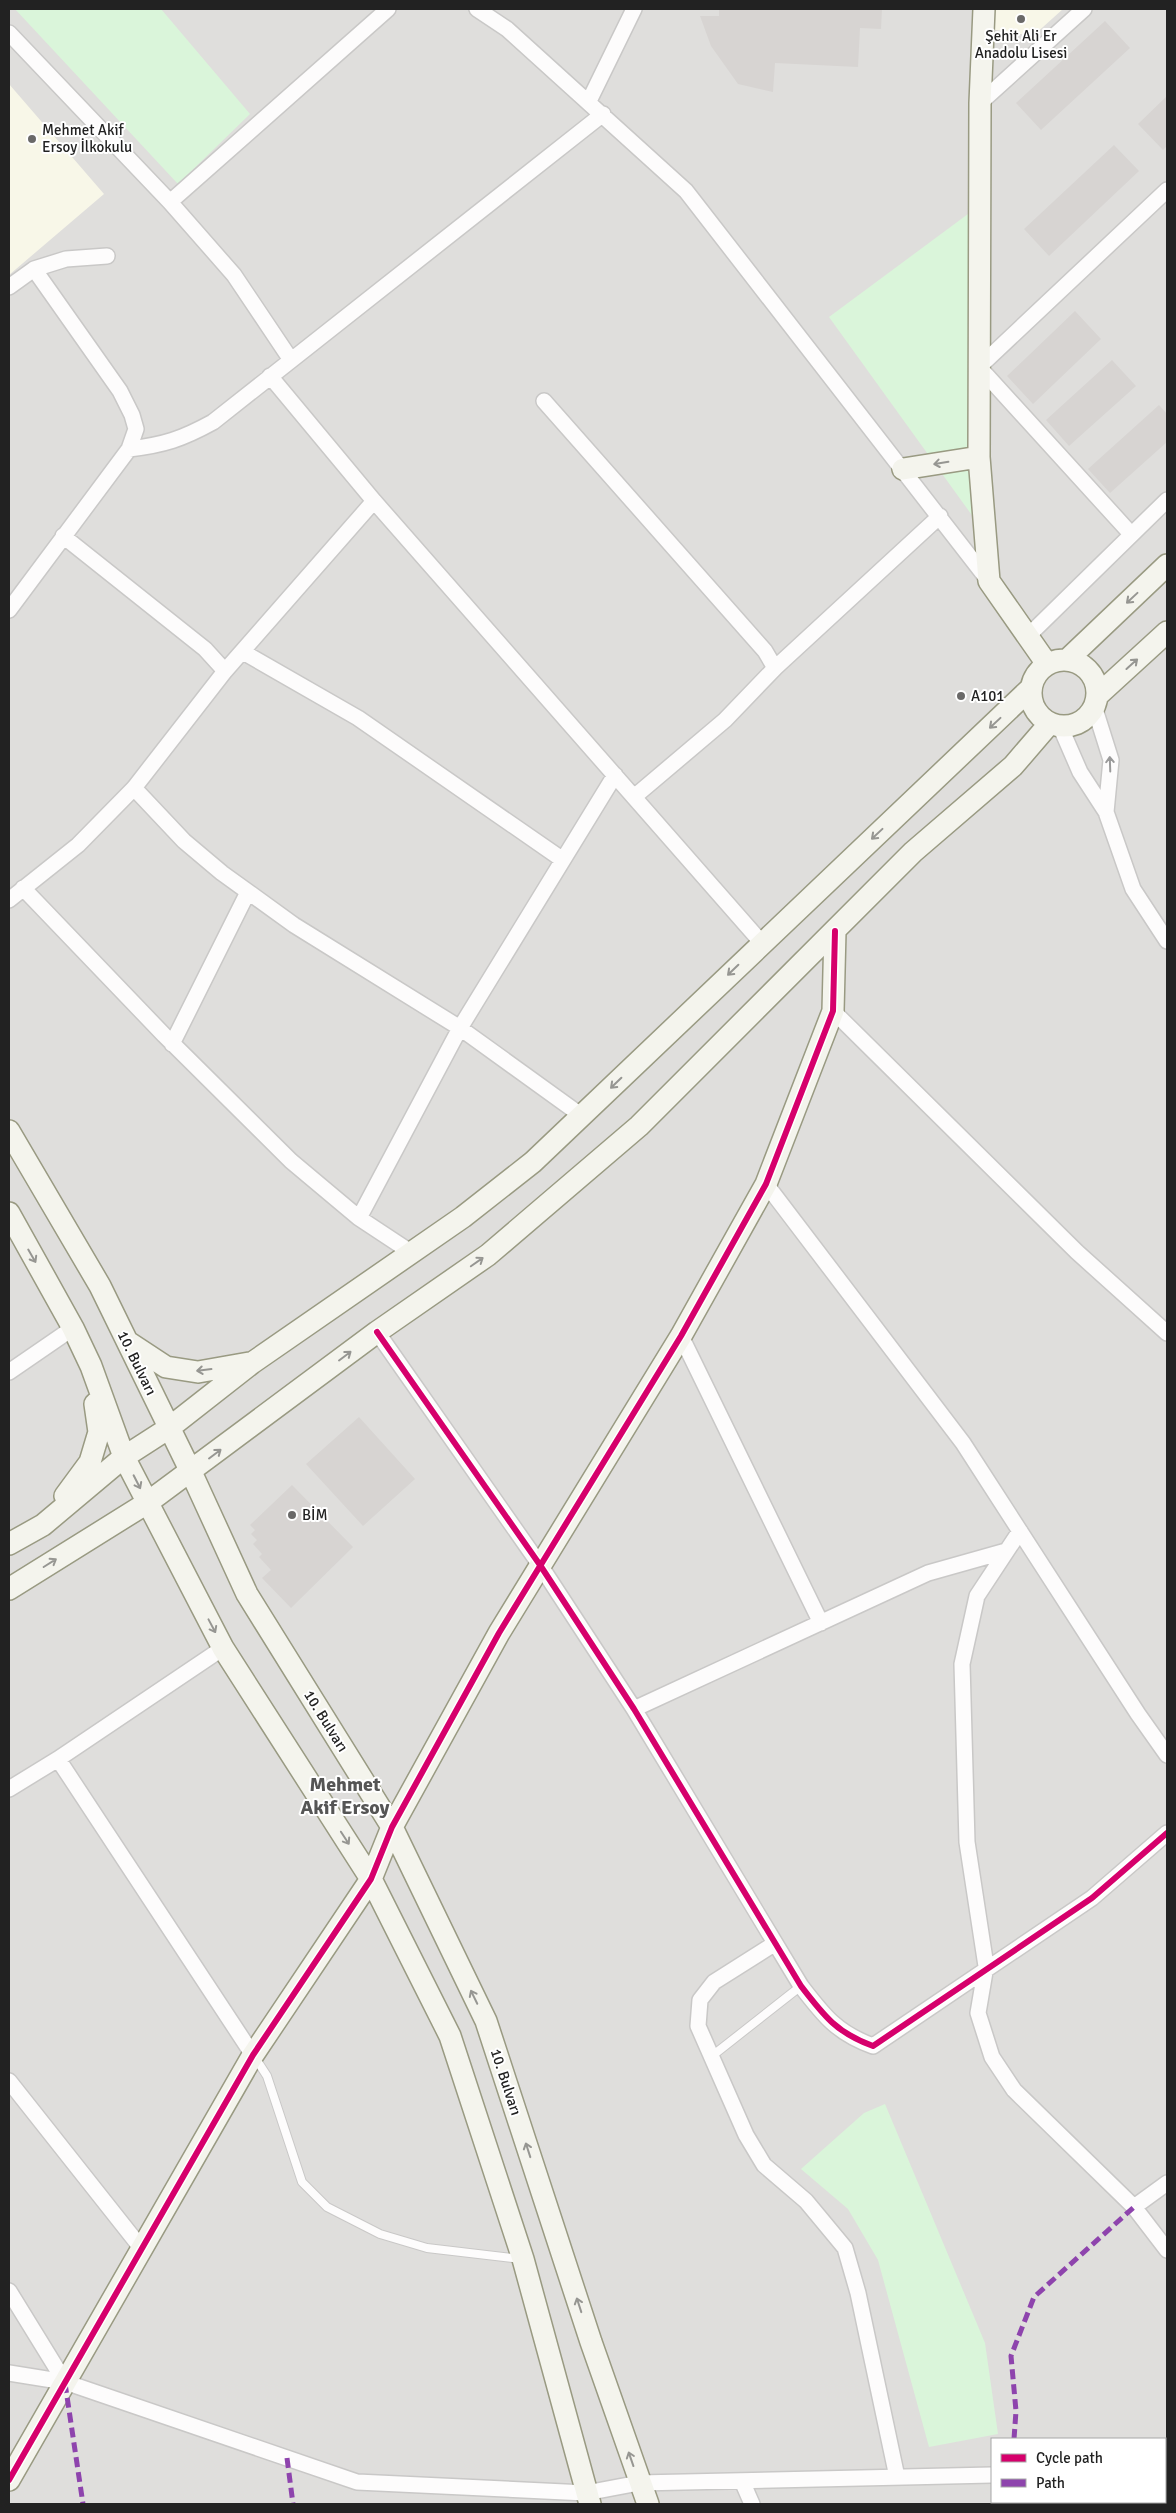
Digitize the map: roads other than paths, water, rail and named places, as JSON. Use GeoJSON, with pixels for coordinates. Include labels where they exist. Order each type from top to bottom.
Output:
{"type":"FeatureCollection","features":[{"type":"Feature","properties":{"kind":"main road"},"geometry":{"type":"LineString","coordinates":[[984,9],[980,103],[978,367],[979,457],[989,582],[1027,637],[1057,662],[1077,662],[1090,672],[1096,686],[1096,701]]}},
{"type":"Feature","properties":{"kind":"main road"},"geometry":{"type":"LineString","coordinates":[[903,469],[979,457]]}},
{"type":"Feature","properties":{"kind":"main road"},"geometry":{"type":"LineString","coordinates":[[9,1544],[43,1525],[124,1457],[169,1428],[252,1362],[464,1217],[533,1162],[1030,689],[1036,675],[1057,662],[1167,565]]}},
{"type":"Feature","properties":{"kind":"main road"},"geometry":{"type":"LineString","coordinates":[[9,1589],[148,1503],[377,1332],[488,1255],[638,1126],[913,852],[1013,766],[1055,725],[1080,722],[1096,701],[1167,632]]}},
{"type":"Feature","properties":{"kind":"main road"},"geometry":{"type":"LineString","coordinates":[[1030,689],[1035,710],[1055,725]]}},
{"type":"Feature","properties":{"kind":"main road"},"geometry":{"type":"LineString","coordinates":[[9,2480],[253,2055],[371,1879],[392,1827],[499,1633],[681,1336],[766,1184],[833,1011],[835,931]]}},
{"type":"Feature","properties":{"kind":"main road","name":"10. Bulvarı"},"geometry":{"type":"LineString","coordinates":[[9,1131],[100,1286],[191,1472],[247,1594],[392,1827],[486,2021],[639,2483],[648,2504]]}},
{"type":"Feature","properties":{"kind":"main road"},"geometry":{"type":"LineString","coordinates":[[9,1213],[74,1328],[91,1366],[124,1457],[223,1648],[371,1879],[450,2036],[523,2259],[588,2499]]}},
{"type":"Feature","properties":{"kind":"main road"},"geometry":{"type":"LineString","coordinates":[[127,1341],[166,1367],[198,1372],[252,1362]]}},
{"type":"Feature","properties":{"kind":"main road"},"geometry":{"type":"LineString","coordinates":[[43,1525],[90,1462],[99,1432],[91,1366]]}},
{"type":"Feature","properties":{"kind":"street"},"geometry":{"type":"LineString","coordinates":[[170,202],[388,9]]}},
{"type":"Feature","properties":{"kind":"street"},"geometry":{"type":"LineString","coordinates":[[477,9],[507,29],[686,191],[940,516],[989,582]]}},
{"type":"Feature","properties":{"kind":"street"},"geometry":{"type":"LineString","coordinates":[[588,101],[634,9]]}},
{"type":"Feature","properties":{"kind":"street"},"geometry":{"type":"LineString","coordinates":[[980,103],[1084,9]]}},
{"type":"Feature","properties":{"kind":"street"},"geometry":{"type":"LineString","coordinates":[[9,33],[170,202],[234,276],[291,360]]}},
{"type":"Feature","properties":{"kind":"street"},"geometry":{"type":"LineString","coordinates":[[129,449],[160,446],[185,437],[213,422],[603,114]]}},
{"type":"Feature","properties":{"kind":"street"},"geometry":{"type":"LineString","coordinates":[[1130,534],[978,367],[1167,190]]}},
{"type":"Feature","properties":{"kind":"street"},"geometry":{"type":"LineString","coordinates":[[9,287],[34,269],[66,259],[106,256]]}},
{"type":"Feature","properties":{"kind":"street"},"geometry":{"type":"LineString","coordinates":[[9,610],[129,449],[136,429],[132,414],[120,391],[34,269]]}},
{"type":"Feature","properties":{"kind":"street"},"geometry":{"type":"LineString","coordinates":[[270,376],[374,501],[762,943]]}},
{"type":"Feature","properties":{"kind":"street"},"geometry":{"type":"LineString","coordinates":[[544,401],[765,650],[775,668]]}},
{"type":"Feature","properties":{"kind":"street"},"geometry":{"type":"LineString","coordinates":[[1027,637],[1130,534],[1167,500]]}},
{"type":"Feature","properties":{"kind":"street"},"geometry":{"type":"LineString","coordinates":[[9,900],[78,845],[134,788],[225,671],[374,501]]}},
{"type":"Feature","properties":{"kind":"street"},"geometry":{"type":"LineString","coordinates":[[634,797],[725,720],[775,668],[940,516]]}},
{"type":"Feature","properties":{"kind":"street"},"geometry":{"type":"LineString","coordinates":[[63,536],[205,649],[225,671]]}},
{"type":"Feature","properties":{"kind":"street"},"geometry":{"type":"LineString","coordinates":[[243,652],[358,718],[563,860]]}},
{"type":"Feature","properties":{"kind":"street"},"geometry":{"type":"LineString","coordinates":[[1096,701],[1111,760],[1106,812]]}},
{"type":"Feature","properties":{"kind":"street"},"geometry":{"type":"LineString","coordinates":[[1055,725],[1080,772],[1106,812],[1133,889],[1167,941]]}},
{"type":"Feature","properties":{"kind":"street"},"geometry":{"type":"LineString","coordinates":[[359,1218],[460,1028],[615,776]]}},
{"type":"Feature","properties":{"kind":"street"},"geometry":{"type":"LineString","coordinates":[[134,788],[184,841],[222,873],[294,925],[460,1028],[582,1116]]}},
{"type":"Feature","properties":{"kind":"street"},"geometry":{"type":"LineString","coordinates":[[24,888],[172,1044],[292,1161],[359,1218],[412,1253]]}},
{"type":"Feature","properties":{"kind":"street"},"geometry":{"type":"LineString","coordinates":[[172,1044],[248,892]]}},
{"type":"Feature","properties":{"kind":"street"},"geometry":{"type":"LineString","coordinates":[[833,1011],[1077,1252],[1167,1332]]}},
{"type":"Feature","properties":{"kind":"street"},"geometry":{"type":"LineString","coordinates":[[766,1184],[963,1443],[1138,1714],[1167,1754]]}},
{"type":"Feature","properties":{"kind":"street"},"geometry":{"type":"LineString","coordinates":[[9,1372],[74,1328]]}},
{"type":"Feature","properties":{"kind":"street"},"geometry":{"type":"LineString","coordinates":[[377,1332],[540,1565],[634,1709],[801,1986],[826,2018],[851,2038],[873,2046],[1092,1898],[1167,1833]]}},
{"type":"Feature","properties":{"kind":"street"},"geometry":{"type":"LineString","coordinates":[[681,1336],[821,1623]]}},
{"type":"Feature","properties":{"kind":"street"},"geometry":{"type":"LineString","coordinates":[[1020,1531],[978,1596],[962,1664],[967,1842],[986,1970],[978,2012],[992,2058],[1014,2090],[1134,2207],[1167,2250]]}},
{"type":"Feature","properties":{"kind":"street"},"geometry":{"type":"LineString","coordinates":[[634,1709],[928,1574],[1006,1551]]}},
{"type":"Feature","properties":{"kind":"street"},"geometry":{"type":"LineString","coordinates":[[9,1789],[58,1759],[223,1648]]}},
{"type":"Feature","properties":{"kind":"street"},"geometry":{"type":"LineString","coordinates":[[58,1759],[253,2055]]}},
{"type":"Feature","properties":{"kind":"street"},"geometry":{"type":"LineString","coordinates":[[774,1944],[714,1982],[700,2000],[698,2026],[746,2135],[764,2165],[806,2201],[845,2248],[858,2293],[897,2477]]}},
{"type":"Feature","properties":{"kind":"street"},"geometry":{"type":"LineString","coordinates":[[9,2081],[142,2249]]}},
{"type":"Feature","properties":{"kind":"street"},"geometry":{"type":"LineString","coordinates":[[1134,2207],[1167,2183]]}},
{"type":"Feature","properties":{"kind":"street"},"geometry":{"type":"LineString","coordinates":[[9,2291],[65,2382]]}},
{"type":"Feature","properties":{"kind":"street"},"geometry":{"type":"LineString","coordinates":[[9,2373],[65,2382],[358,2482],[588,2499],[639,2483],[991,2475]]}},
{"type":"Feature","properties":{"kind":"street"},"geometry":{"type":"LineString","coordinates":[[742,2481],[752,2504]]}},
{"type":"Feature","properties":{"kind":"lane"},"geometry":{"type":"LineString","coordinates":[[712,2056],[801,1986]]}},
{"type":"Feature","properties":{"kind":"lane"},"geometry":{"type":"LineString","coordinates":[[253,2055],[267,2076],[302,2182],[327,2207],[380,2234],[427,2248],[523,2259]]}},
{"type":"Feature","properties":{"kind":"place","name":"Şehit Ali Er Anadolu Lisesi"},"geometry":{"type":"Point","coordinates":[1021,19]}},
{"type":"Feature","properties":{"kind":"place","name":"Mehmet Akif Ersoy İlkokulu"},"geometry":{"type":"Point","coordinates":[32,139]}},
{"type":"Feature","properties":{"kind":"place","name":"A101"},"geometry":{"type":"Point","coordinates":[961,696]}},
{"type":"Feature","properties":{"kind":"place","name":"BİM"},"geometry":{"type":"Point","coordinates":[292,1515]}},
{"type":"Feature","properties":{"kind":"district","name":"Mehmet Akif Ersoy"},"geometry":{"type":"Point","coordinates":[345,1796]}}]}
